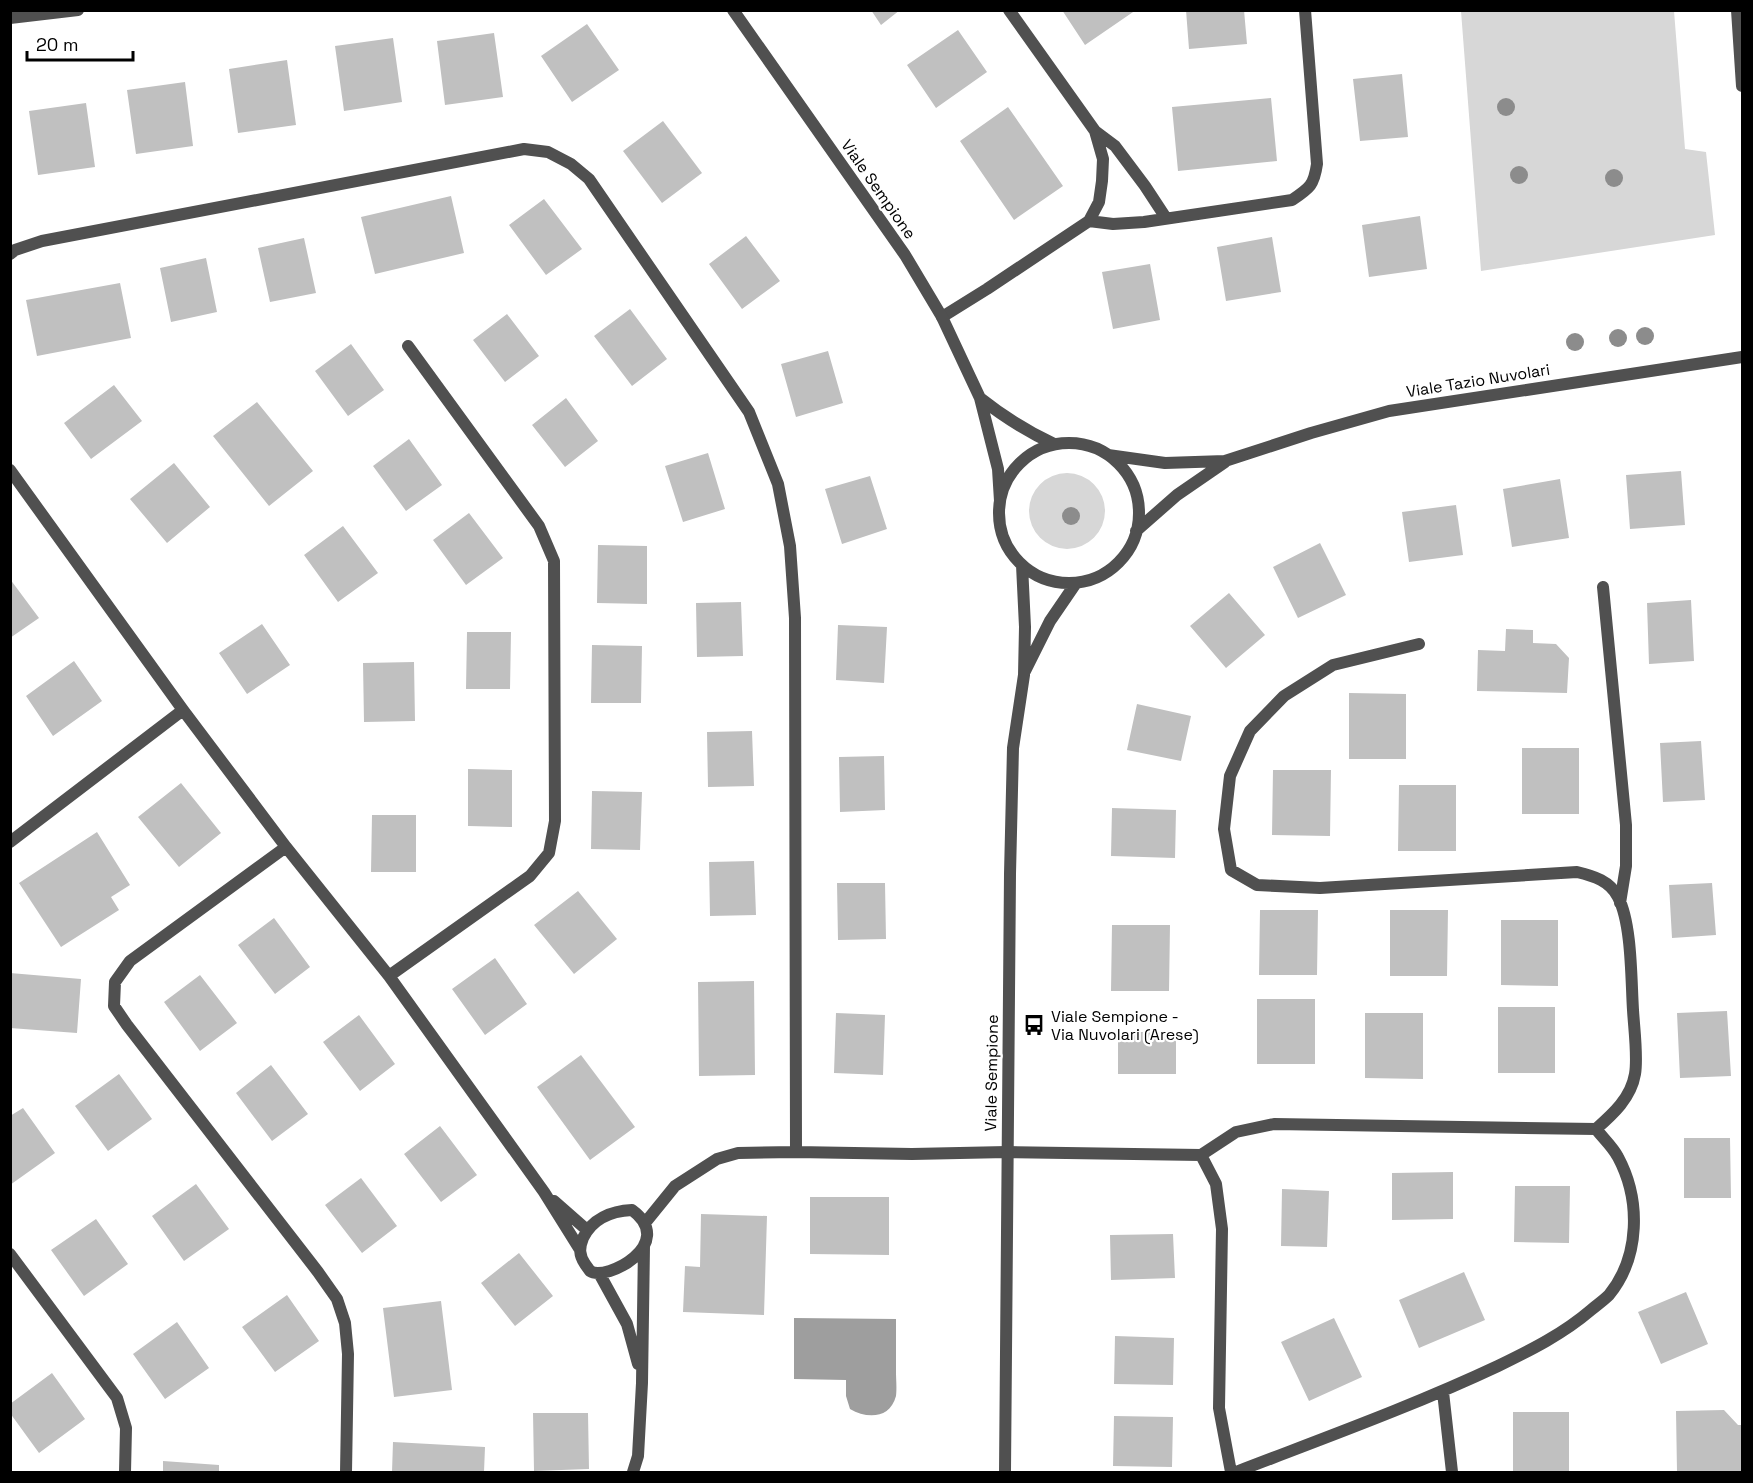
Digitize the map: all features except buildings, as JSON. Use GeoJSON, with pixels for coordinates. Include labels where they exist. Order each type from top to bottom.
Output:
{"type":"FeatureCollection","features":[{"type":"Feature","properties":{"kind":"street"},"geometry":{"type":"LineString","coordinates":[[10,18],[78,10]]}},
{"type":"Feature","properties":{"kind":"street","name":"Viale Sempione"},"geometry":{"type":"LineString","coordinates":[[733,10],[905,255],[942,317],[980,398],[998,469],[1000,501]]}},
{"type":"Feature","properties":{"kind":"street"},"geometry":{"type":"LineString","coordinates":[[1009,10],[1095,130],[1115,146],[1166,218]]}},
{"type":"Feature","properties":{"kind":"street"},"geometry":{"type":"LineString","coordinates":[[1089,221],[1113,224],[1144,222],[1292,200],[1307,190],[1315,178],[1317,164],[1305,10]]}},
{"type":"Feature","properties":{"kind":"street"},"geometry":{"type":"LineString","coordinates":[[1737,10],[1743,86]]}},
{"type":"Feature","properties":{"kind":"street"},"geometry":{"type":"LineString","coordinates":[[942,317],[1089,221],[1099,202],[1102,181],[1102,159],[1095,130]]}},
{"type":"Feature","properties":{"kind":"street"},"geometry":{"type":"LineString","coordinates":[[10,254],[15,250],[42,241],[524,149],[548,152],[571,164],[589,179],[749,412],[778,484],[790,546],[795,618],[796,1152]]}},
{"type":"Feature","properties":{"kind":"street"},"geometry":{"type":"LineString","coordinates":[[389,976],[530,876],[549,854],[555,821],[554,561],[539,526],[408,346]]}},
{"type":"Feature","properties":{"kind":"street","name":"Viale Tazio Nuvolari"},"geometry":{"type":"LineString","coordinates":[[1108,455],[1165,463],[1225,461],[1389,411],[1743,357]]}},
{"type":"Feature","properties":{"kind":"street","name":"Viale Sempione"},"geometry":{"type":"LineString","coordinates":[[980,398],[1027,432],[1054,444]]}},
{"type":"Feature","properties":{"kind":"street"},"geometry":{"type":"LineString","coordinates":[[1073,443],[1091,447],[1108,455],[1124,470],[1134,488],[1139,510],[1136,531],[1128,550],[1114,566],[1096,578],[1076,583],[1056,582],[1038,576],[1022,565],[1010,552],[1002,536],[999,519],[1000,501],[1007,481],[1018,464],[1035,452],[1054,444],[1073,443]]}},
{"type":"Feature","properties":{"kind":"street","name":"Viale Tazio Nuvolari"},"geometry":{"type":"LineString","coordinates":[[1136,531],[1177,495],[1225,461]]}},
{"type":"Feature","properties":{"kind":"street"},"geometry":{"type":"LineString","coordinates":[[10,470],[183,710],[286,847],[389,976],[544,1192],[579,1248],[582,1260],[590,1271],[599,1273],[625,1264],[636,1257],[644,1246]]}},
{"type":"Feature","properties":{"kind":"street","name":"Viale Sempione"},"geometry":{"type":"LineString","coordinates":[[1005,1473],[1010,874],[1013,759],[1024,675],[1025,627],[1022,565]]}},
{"type":"Feature","properties":{"kind":"street","name":"Viale Sempione"},"geometry":{"type":"LineString","coordinates":[[1024,675],[1050,621],[1076,583]]}},
{"type":"Feature","properties":{"kind":"street"},"geometry":{"type":"LineString","coordinates":[[1603,587],[1626,825],[1626,866],[1620,903]]}},
{"type":"Feature","properties":{"kind":"street"},"geometry":{"type":"LineString","coordinates":[[645,1223],[675,1186],[717,1159],[738,1153],[1007,1152],[1201,1155],[1236,1132],[1274,1124],[1596,1129],[1628,1095],[1635,1074],[1628,928],[1619,898],[1607,883],[1597,877],[1577,872],[1320,888],[1257,885],[1231,870],[1224,830],[1230,777],[1250,731],[1284,696],[1333,665],[1419,644]]}},
{"type":"Feature","properties":{"kind":"street"},"geometry":{"type":"LineString","coordinates":[[10,842],[183,710]]}},
{"type":"Feature","properties":{"kind":"street"},"geometry":{"type":"LineString","coordinates":[[286,847],[130,961],[115,982],[114,1006],[337,1299],[345,1323],[348,1354],[346,1473]]}},
{"type":"Feature","properties":{"kind":"street"},"geometry":{"type":"LineString","coordinates":[[1236,1473],[1443,1392],[1540,1346],[1578,1321],[1608,1295],[1623,1273],[1634,1243],[1634,1209],[1629,1182],[1618,1156],[1596,1129]]}},
{"type":"Feature","properties":{"kind":"street"},"geometry":{"type":"LineString","coordinates":[[1201,1155],[1216,1184],[1222,1229],[1220,1408],[1231,1473]]}},
{"type":"Feature","properties":{"kind":"street"},"geometry":{"type":"LineString","coordinates":[[544,1192],[587,1230]]}},
{"type":"Feature","properties":{"kind":"street"},"geometry":{"type":"LineString","coordinates":[[579,1248],[587,1230],[597,1220],[620,1211],[632,1210],[645,1223],[648,1231],[644,1246],[642,1383],[638,1456],[633,1473]]}},
{"type":"Feature","properties":{"kind":"street"},"geometry":{"type":"LineString","coordinates":[[10,1254],[117,1398],[126,1428],[125,1473]]}},
{"type":"Feature","properties":{"kind":"street"},"geometry":{"type":"LineString","coordinates":[[599,1273],[627,1324],[642,1383]]}},
{"type":"Feature","properties":{"kind":"street"},"geometry":{"type":"LineString","coordinates":[[1443,1392],[1452,1473]]}},
{"type":"Feature","properties":{"kind":"shaded area"},"geometry":{"type":"Polygon","coordinates":[[[1461,11],[1674,11],[1685,149],[1706,152],[1715,235],[1481,271],[1461,11]]]}},
{"type":"Feature","properties":{"kind":"shaded area"},"geometry":{"type":"Polygon","coordinates":[[[1060,473],[1074,473],[1088,479],[1099,490],[1105,504],[1102,526],[1094,538],[1074,549],[1060,549],[1046,543],[1035,532],[1029,518],[1029,504],[1035,490],[1046,479],[1060,473]]]}},
{"type":"Feature","properties":{"kind":"shaded area"},"geometry":{"type":"Polygon","coordinates":[[[794,1318],[896,1319],[896,1396],[889,1409],[877,1415],[870,1415],[850,1409],[846,1396],[846,1380],[794,1379],[794,1318]]]}},
{"type":"Feature","properties":{"kind":"place","name":"Viale Sempione - Via Nuvolari (Arese)"},"geometry":{"type":"Point","coordinates":[1034,1025]}}]}
